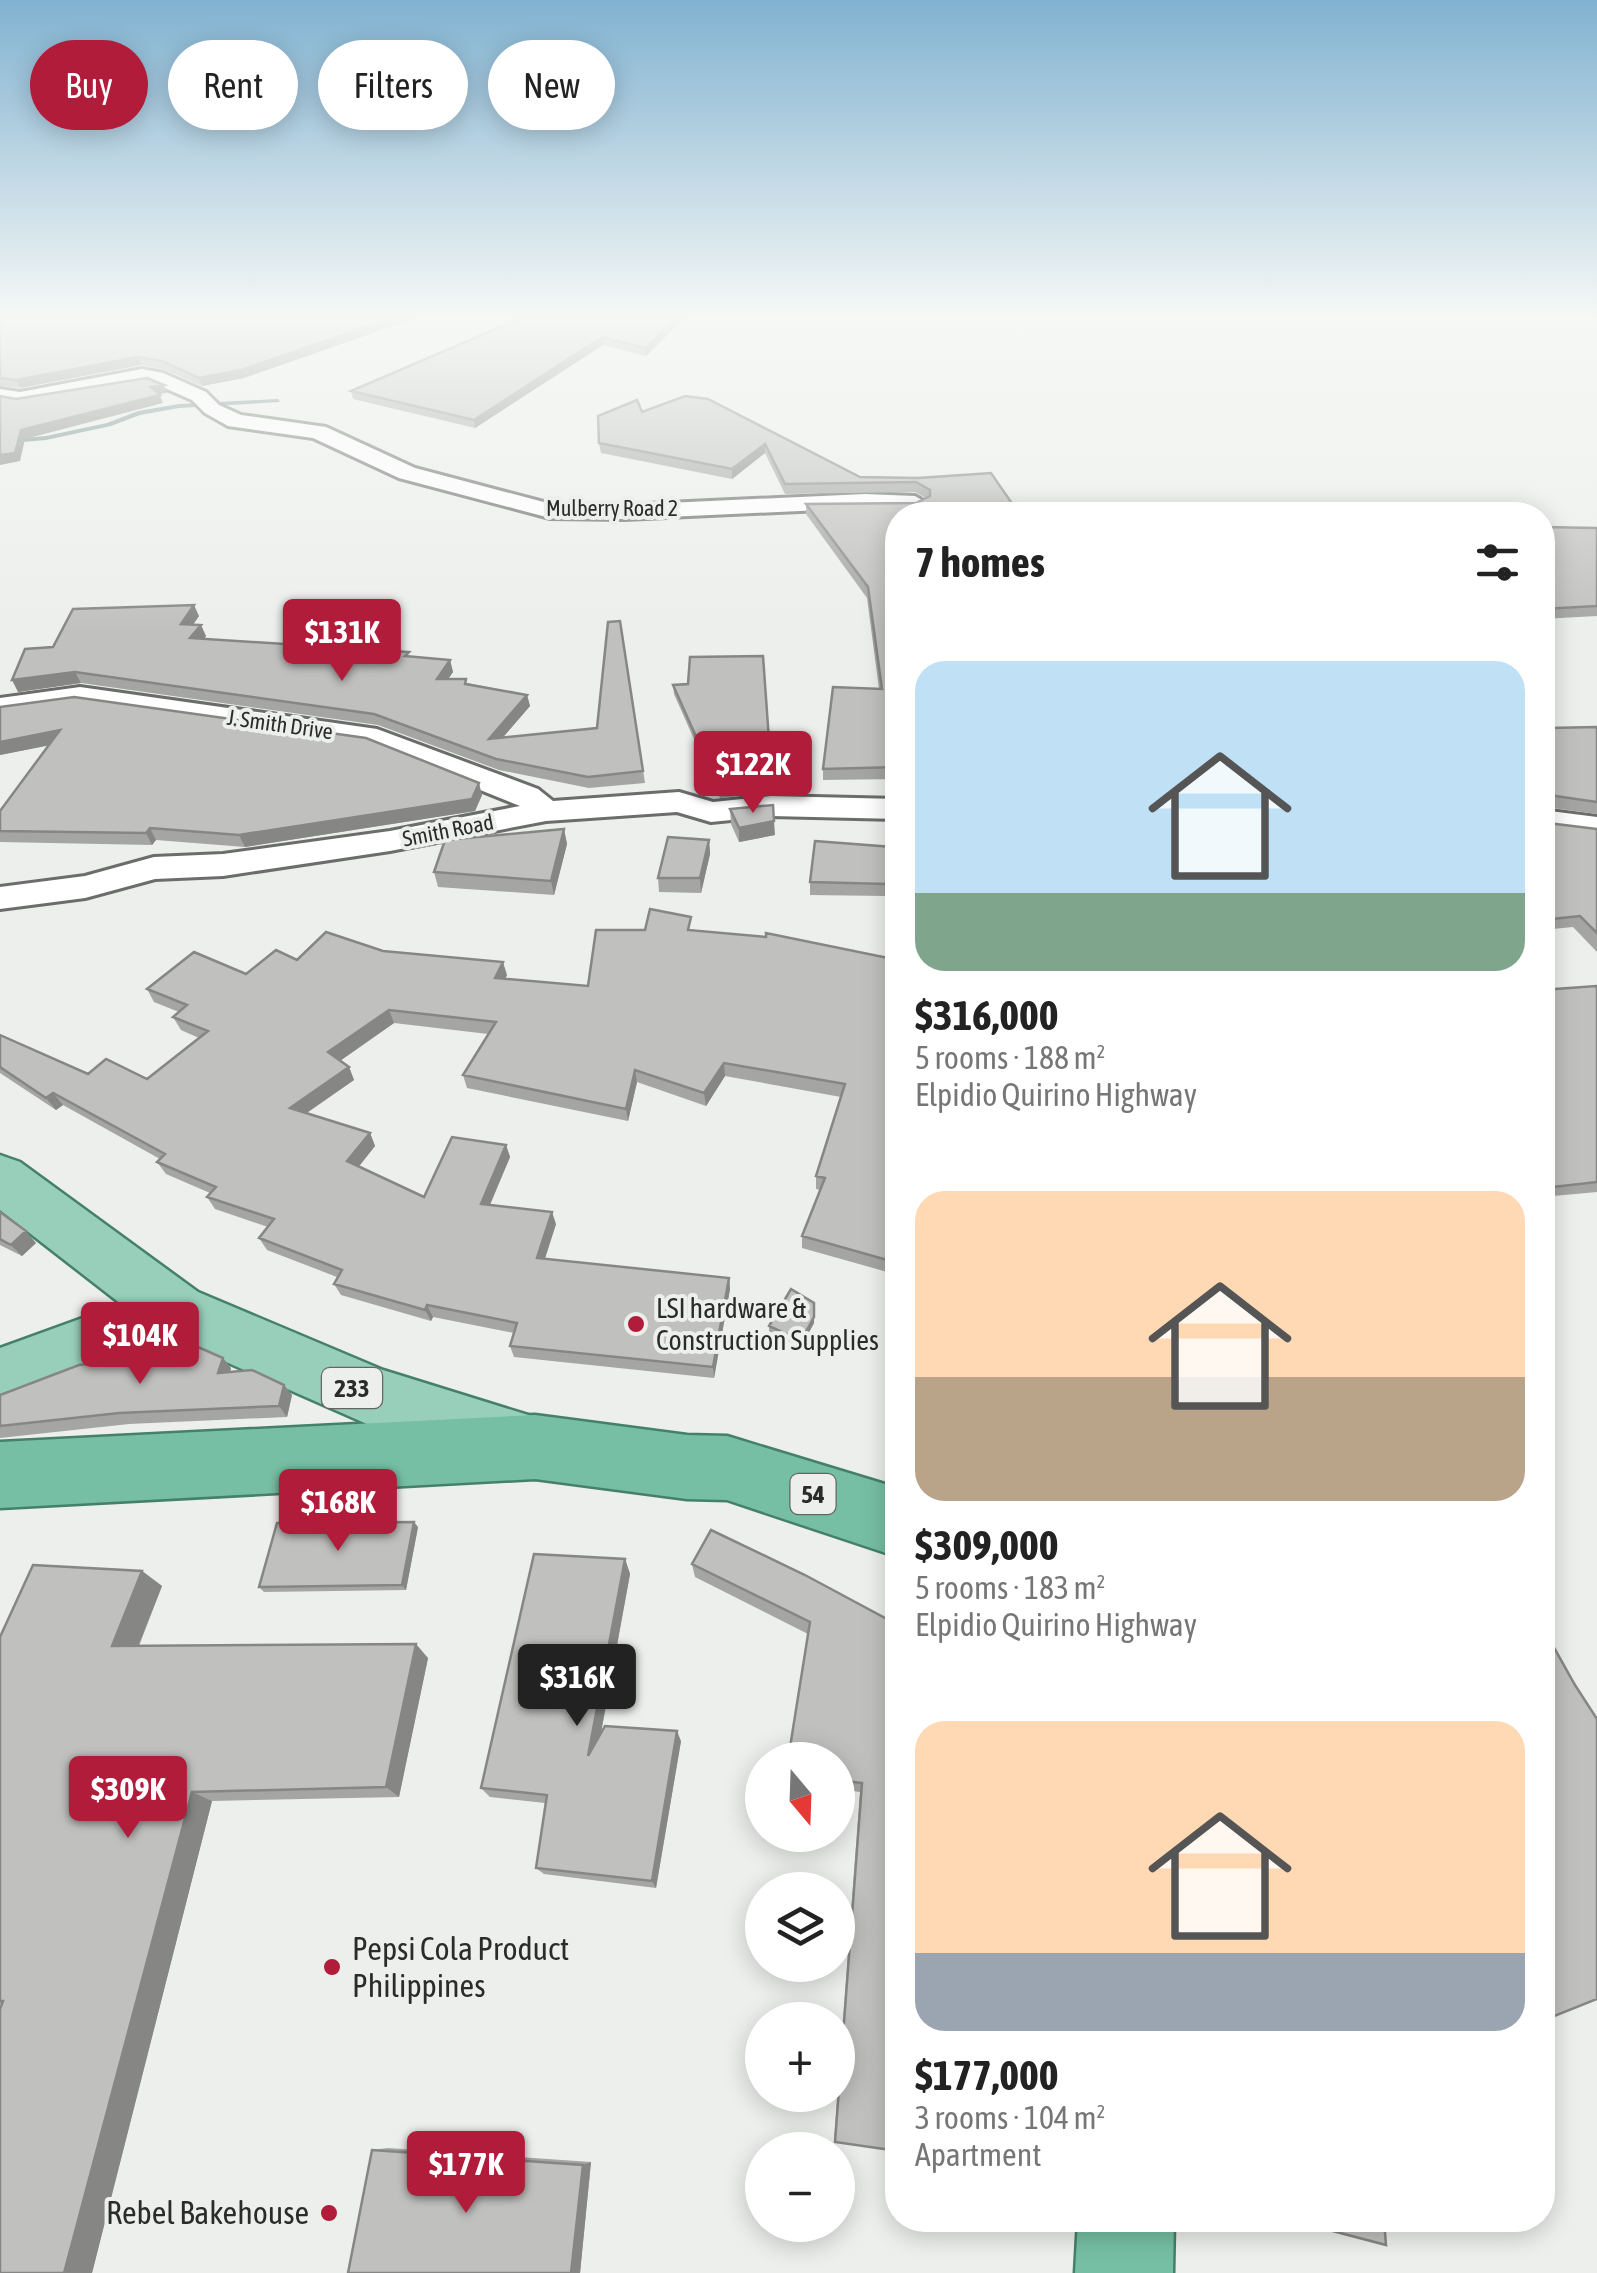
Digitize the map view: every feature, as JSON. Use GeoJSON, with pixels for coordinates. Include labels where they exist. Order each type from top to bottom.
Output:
{"type":"FeatureCollection","features":[{"type":"Feature","properties":{"kind":"highway","name":"54"},"geometry":{"type":"LineString","coordinates":[[0,1475],[534,1447],[687,1467],[727,1468],[885,1519]]}},
{"type":"Feature","properties":{"kind":"highway"},"geometry":{"type":"LineString","coordinates":[[1124,2273],[1126,2232]]}},
{"type":"Feature","properties":{"kind":"main road","name":"233"},"geometry":{"type":"LineString","coordinates":[[0,1178],[176,1311],[376,1398],[534,1447]]}},
{"type":"Feature","properties":{"kind":"main road"},"geometry":{"type":"LineString","coordinates":[[0,1377],[176,1311]]}},
{"type":"Feature","properties":{"kind":"street","name":"Mulberry Road 2"},"geometry":{"type":"LineString","coordinates":[[250,422],[318,432],[407,473],[550,511],[890,502]]}},
{"type":"Feature","properties":{"kind":"street","name":"J. Smith Drive"},"geometry":{"type":"LineString","coordinates":[[0,707],[80,696],[378,738],[528,796],[546,811]]}},
{"type":"Feature","properties":{"kind":"street","name":"Smith Road"},"geometry":{"type":"LineString","coordinates":[[0,898],[85,887],[154,868],[224,865],[390,841],[546,811],[678,802],[710,812],[772,806],[885,809]]}},
{"type":"Feature","properties":{"kind":"street"},"geometry":{"type":"LineString","coordinates":[[1555,822],[1597,827]]}},
{"type":"Feature","properties":{"kind":"building"},"geometry":{"type":"Polygon","coordinates":[[[0,422],[52,422],[21,430],[15,453],[0,455],[0,422]]]}},
{"type":"Feature","properties":{"kind":"building"},"geometry":{"type":"Polygon","coordinates":[[[598,422],[753,422],[860,477],[991,473],[1011,502],[918,502],[930,496],[930,490],[916,482],[785,484],[765,444],[732,469],[599,443],[598,422]]]}},
{"type":"Feature","properties":{"kind":"building"},"geometry":{"type":"Polygon","coordinates":[[[885,503],[885,767],[823,769],[833,687],[882,689],[868,587],[806,504],[885,503]]]}},
{"type":"Feature","properties":{"kind":"building"},"geometry":{"type":"Polygon","coordinates":[[[1555,527],[1597,528],[1597,606],[1555,608],[1555,527]]]}},
{"type":"Feature","properties":{"kind":"building"},"geometry":{"type":"Polygon","coordinates":[[[194,605],[181,624],[201,625],[190,638],[409,652],[405,656],[450,660],[437,679],[466,679],[465,684],[527,695],[489,739],[597,728],[608,622],[620,621],[643,771],[588,777],[496,759],[374,714],[75,672],[12,680],[25,649],[53,647],[73,609],[194,605]]]}},
{"type":"Feature","properties":{"kind":"building"},"geometry":{"type":"Polygon","coordinates":[[[763,656],[772,782],[719,788],[673,685],[688,684],[690,657],[763,656]]]}},
{"type":"Feature","properties":{"kind":"building"},"geometry":{"type":"Polygon","coordinates":[[[74,697],[366,738],[479,783],[472,799],[239,835],[150,828],[146,833],[0,831],[0,811],[60,730],[0,742],[0,707],[74,697]]]}},
{"type":"Feature","properties":{"kind":"building"},"geometry":{"type":"Polygon","coordinates":[[[1597,727],[1597,802],[1555,796],[1555,728],[1597,727]]]}},
{"type":"Feature","properties":{"kind":"building"},"geometry":{"type":"Polygon","coordinates":[[[773,805],[774,821],[739,828],[730,809],[773,805]]]}},
{"type":"Feature","properties":{"kind":"building"},"geometry":{"type":"Polygon","coordinates":[[[1555,824],[1597,829],[1597,933],[1580,916],[1555,919],[1555,824]]]}},
{"type":"Feature","properties":{"kind":"building"},"geometry":{"type":"Polygon","coordinates":[[[564,829],[551,881],[434,872],[445,840],[564,829]]]}},
{"type":"Feature","properties":{"kind":"building"},"geometry":{"type":"Polygon","coordinates":[[[668,837],[709,840],[700,878],[658,878],[668,837]]]}},
{"type":"Feature","properties":{"kind":"building"},"geometry":{"type":"Polygon","coordinates":[[[815,841],[885,846],[885,884],[810,882],[815,841]]]}},
{"type":"Feature","properties":{"kind":"building"},"geometry":{"type":"Polygon","coordinates":[[[650,909],[691,917],[688,930],[766,937],[766,933],[885,957],[885,1259],[802,1236],[825,1178],[816,1176],[845,1084],[724,1063],[704,1093],[635,1070],[626,1109],[463,1075],[496,1022],[389,1010],[328,1052],[349,1067],[290,1108],[370,1133],[347,1161],[424,1197],[452,1137],[506,1145],[481,1204],[552,1212],[537,1258],[729,1278],[713,1367],[510,1346],[517,1323],[427,1305],[425,1310],[334,1284],[342,1270],[259,1238],[274,1219],[207,1197],[216,1187],[157,1162],[165,1154],[53,1093],[46,1098],[0,1067],[0,1035],[88,1074],[106,1059],[147,1079],[208,1031],[173,1017],[187,1005],[147,989],[194,952],[246,974],[276,950],[297,960],[326,932],[383,951],[503,962],[495,978],[588,986],[596,930],[645,930],[650,909]]]}},
{"type":"Feature","properties":{"kind":"building"},"geometry":{"type":"Polygon","coordinates":[[[1597,988],[1597,1182],[1555,1187],[1555,989],[1597,988]]]}},
{"type":"Feature","properties":{"kind":"building"},"geometry":{"type":"Polygon","coordinates":[[[0,1212],[26,1231],[11,1245],[0,1239],[0,1212]]]}},
{"type":"Feature","properties":{"kind":"building"},"geometry":{"type":"Polygon","coordinates":[[[791,1289],[814,1303],[814,1317],[801,1341],[769,1326],[791,1289]]]}},
{"type":"Feature","properties":{"kind":"building"},"geometry":{"type":"Polygon","coordinates":[[[189,1343],[223,1358],[218,1373],[252,1370],[284,1385],[279,1406],[119,1413],[0,1426],[0,1395],[79,1365],[123,1360],[132,1344],[189,1343]]]}},
{"type":"Feature","properties":{"kind":"building"},"geometry":{"type":"Polygon","coordinates":[[[414,1522],[402,1585],[259,1587],[277,1523],[414,1522]]]}},
{"type":"Feature","properties":{"kind":"building"},"geometry":{"type":"Polygon","coordinates":[[[711,1530],[885,1618],[885,2149],[855,2145],[855,2132],[836,2132],[837,2112],[855,2112],[855,2002],[846,2002],[847,1982],[855,1982],[855,1876],[862,1783],[855,1782],[855,1742],[791,1742],[810,1622],[692,1564],[711,1530]]]}},
{"type":"Feature","properties":{"kind":"building"},"geometry":{"type":"Polygon","coordinates":[[[534,1554],[625,1559],[588,1756],[605,1726],[677,1731],[652,1881],[536,1868],[547,1795],[481,1788],[534,1554]]]}},
{"type":"Feature","properties":{"kind":"building"},"geometry":{"type":"Polygon","coordinates":[[[33,1565],[142,1571],[112,1646],[416,1644],[386,1787],[192,1792],[64,2273],[0,2273],[0,1637],[33,1565]]]}},
{"type":"Feature","properties":{"kind":"building"},"geometry":{"type":"Polygon","coordinates":[[[1555,1649],[1597,1719],[1597,1999],[1555,2016],[1555,1649]]]}},
{"type":"Feature","properties":{"kind":"building"},"geometry":{"type":"Polygon","coordinates":[[[372,2150],[583,2165],[571,2273],[348,2273],[372,2150]]]}},
{"type":"Feature","properties":{"kind":"building"},"geometry":{"type":"Polygon","coordinates":[[[1336,2232],[1385,2232],[1386,2245],[1336,2232]]]}},
{"type":"Feature","properties":{"kind":"waterway"},"geometry":{"type":"LineString","coordinates":[[0,442],[46,438],[116,422]]}},
{"type":"Feature","properties":{"kind":"place","name":"LSI hardware & Construction Supplies"},"geometry":{"type":"Point","coordinates":[636,1324]}},
{"type":"Feature","properties":{"kind":"place","name":"Pepsi Cola Product Philippines"},"geometry":{"type":"Point","coordinates":[332,1967]}},
{"type":"Feature","properties":{"kind":"place","name":"Rebel Bakehouse"},"geometry":{"type":"Point","coordinates":[329,2213]}}]}
